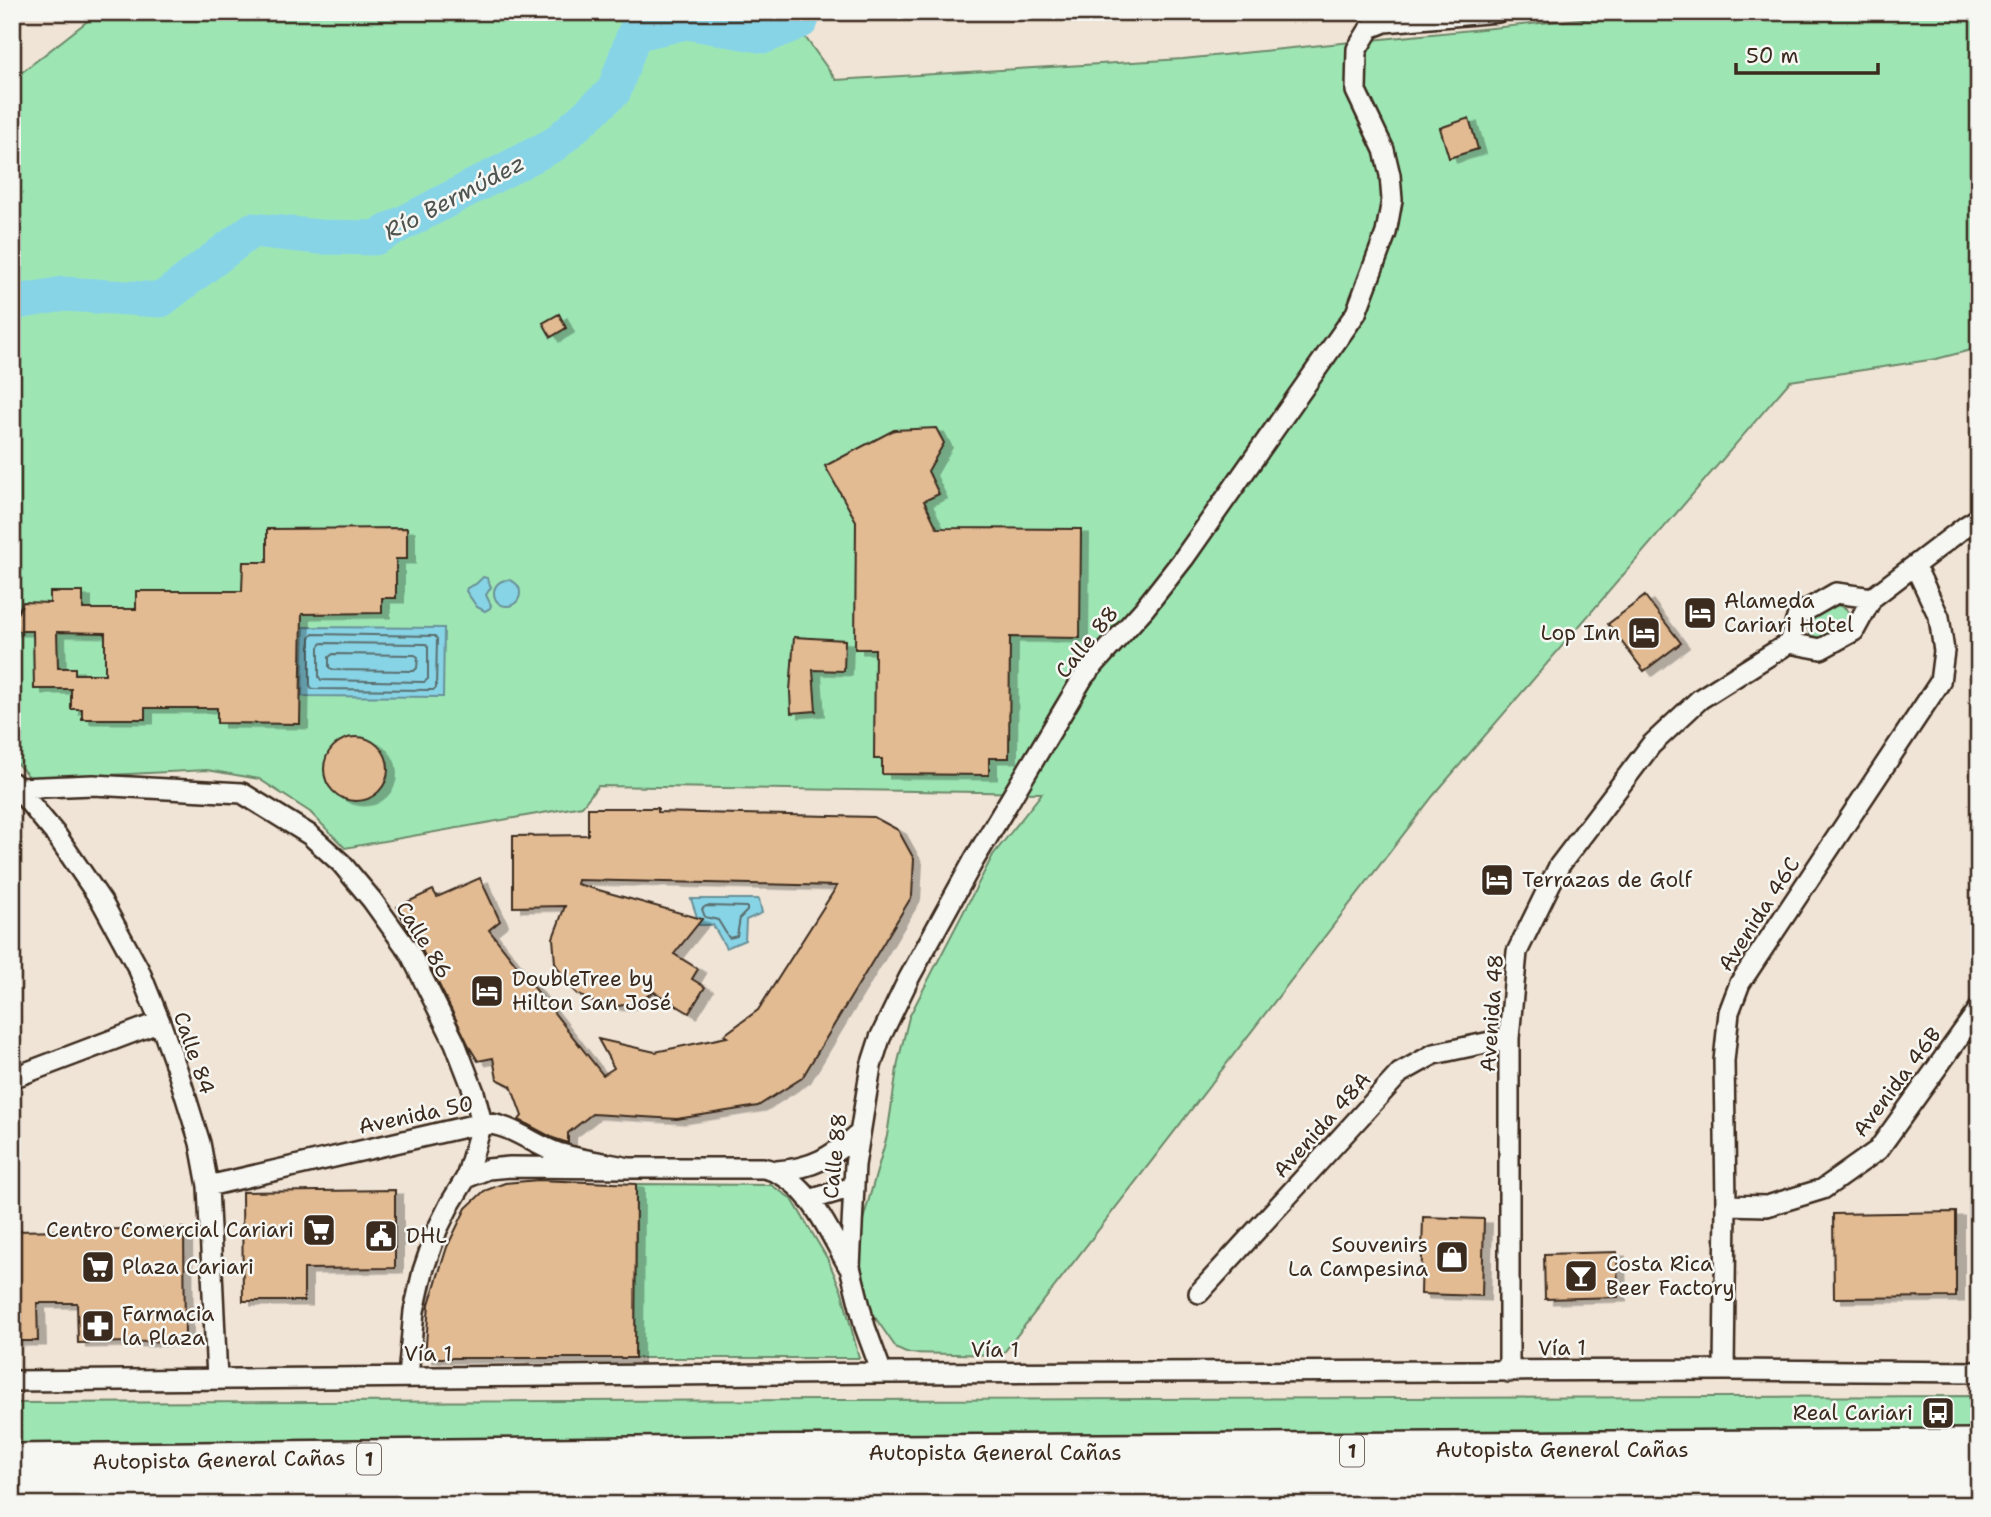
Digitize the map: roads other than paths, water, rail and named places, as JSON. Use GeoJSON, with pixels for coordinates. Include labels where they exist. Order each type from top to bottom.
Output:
{"type":"FeatureCollection","features":[{"type":"Feature","properties":{"kind":"highway","name":"Autopista General Cañas"},"geometry":{"type":"LineString","coordinates":[[12,1463],[725,1455],[1979,1448]]}},
{"type":"Feature","properties":{"kind":"highway","name":"Autopista General Cañas"},"geometry":{"type":"LineString","coordinates":[[12,1494],[1212,1481],[1979,1479]]}},
{"type":"Feature","properties":{"kind":"highway"},"geometry":{"type":"LineString","coordinates":[[1212,1481],[1258,1495],[1322,1505]]}},
{"type":"Feature","properties":{"kind":"highway"},"geometry":{"type":"LineString","coordinates":[[28,1505],[300,1490]]}},
{"type":"Feature","properties":{"kind":"street","name":"Calle 88"},"geometry":{"type":"LineString","coordinates":[[882,1373],[865,1327],[850,1268],[853,1187],[859,1135],[871,1066],[880,1038],[909,978],[974,860],[1084,676],[1144,609],[1184,558],[1356,313],[1387,233],[1392,200],[1384,150],[1356,91],[1357,49],[1370,29],[1385,22],[1498,12]]}},
{"type":"Feature","properties":{"kind":"street"},"geometry":{"type":"LineString","coordinates":[[1872,598],[1836,593],[1798,615],[1789,643],[1821,649],[1854,631],[1872,598],[1979,518]]}},
{"type":"Feature","properties":{"kind":"street","name":"Avenida 46C"},"geometry":{"type":"LineString","coordinates":[[1724,1370],[1724,1061],[1729,1012],[1740,983],[1940,682],[1944,651],[1939,617],[1915,566]]}},
{"type":"Feature","properties":{"kind":"street","name":"Avenida 48"},"geometry":{"type":"LineString","coordinates":[[1509,1372],[1509,1038],[1517,951],[1559,866],[1651,745],[1700,699],[1789,643]]}},
{"type":"Feature","properties":{"kind":"street","name":"Calle 84"},"geometry":{"type":"LineString","coordinates":[[15,785],[57,836],[102,902],[139,970],[160,1022],[200,1143],[208,1186],[217,1379]]}},
{"type":"Feature","properties":{"kind":"street","name":"Calle 86"},"geometry":{"type":"LineString","coordinates":[[15,785],[93,785],[242,793],[310,835],[349,872],[410,953],[455,1043],[474,1092],[482,1123]]}},
{"type":"Feature","properties":{"kind":"street","name":"Avenida 46B"},"geometry":{"type":"LineString","coordinates":[[1726,1205],[1767,1206],[1823,1188],[1878,1150],[1979,1009]]}},
{"type":"Feature","properties":{"kind":"street"},"geometry":{"type":"LineString","coordinates":[[12,1078],[160,1022]]}},
{"type":"Feature","properties":{"kind":"street","name":"Avenida 48A"},"geometry":{"type":"LineString","coordinates":[[1199,1293],[1400,1073],[1434,1054],[1509,1038]]}},
{"type":"Feature","properties":{"kind":"street","name":"Avenida 50"},"geometry":{"type":"LineString","coordinates":[[208,1186],[482,1123],[513,1130],[558,1153],[629,1168]]}},
{"type":"Feature","properties":{"kind":"street"},"geometry":{"type":"LineString","coordinates":[[408,1377],[414,1311],[423,1271],[437,1230],[466,1178],[482,1123]]}},
{"type":"Feature","properties":{"kind":"street","name":"Avenida 50"},"geometry":{"type":"LineString","coordinates":[[466,1178],[488,1169],[510,1167],[764,1168],[777,1171],[811,1166],[831,1156],[859,1135]]}},
{"type":"Feature","properties":{"kind":"street"},"geometry":{"type":"LineString","coordinates":[[777,1171],[793,1181],[809,1200],[850,1268]]}},
{"type":"Feature","properties":{"kind":"street"},"geometry":{"type":"LineString","coordinates":[[809,1200],[853,1187]]}},
{"type":"Feature","properties":{"kind":"street","name":"Vía 1"},"geometry":{"type":"LineString","coordinates":[[12,1381],[882,1373],[1724,1370],[1979,1372]]}},
{"type":"Feature","properties":{"kind":"water"},"geometry":{"type":"Polygon","coordinates":[[[483,577],[487,578],[491,587],[486,595],[491,605],[485,611],[477,607],[466,591],[483,577]]]}},
{"type":"Feature","properties":{"kind":"water"},"geometry":{"type":"Polygon","coordinates":[[[507,580],[516,584],[520,593],[516,602],[507,606],[498,602],[494,593],[498,584],[507,580]]]}},
{"type":"Feature","properties":{"kind":"water"},"geometry":{"type":"Polygon","coordinates":[[[304,627],[444,628],[443,697],[302,696],[304,627]]]}},
{"type":"Feature","properties":{"kind":"water"},"geometry":{"type":"Polygon","coordinates":[[[691,899],[759,899],[762,913],[746,920],[745,940],[726,948],[713,925],[698,925],[691,899]]]}},
{"type":"Feature","properties":{"kind":"waterway","name":"Río Bermúdez"},"geometry":{"type":"LineString","coordinates":[[12,303],[63,294],[161,300],[252,230],[319,237],[375,238],[555,144],[614,91],[634,34],[687,22],[765,36],[801,21],[804,12]]}},
{"type":"Feature","properties":{"kind":"place","name":"Alameda Cariari Hotel"},"geometry":{"type":"Point","coordinates":[1700,613]}},
{"type":"Feature","properties":{"kind":"place","name":"Lop Inn"},"geometry":{"type":"Point","coordinates":[1644,633]}},
{"type":"Feature","properties":{"kind":"place","name":"Terrazas de Golf"},"geometry":{"type":"Point","coordinates":[1497,880]}},
{"type":"Feature","properties":{"kind":"place","name":"DoubleTree by Hilton San José"},"geometry":{"type":"Point","coordinates":[487,991]}},
{"type":"Feature","properties":{"kind":"place","name":"Centro Comercial Cariari"},"geometry":{"type":"Point","coordinates":[319,1230]}},
{"type":"Feature","properties":{"kind":"place","name":"DHL"},"geometry":{"type":"Point","coordinates":[381,1236]}},
{"type":"Feature","properties":{"kind":"place","name":"Souvenirs La Campesina"},"geometry":{"type":"Point","coordinates":[1452,1257]}},
{"type":"Feature","properties":{"kind":"place","name":"Plaza Cariari"},"geometry":{"type":"Point","coordinates":[98,1267]}},
{"type":"Feature","properties":{"kind":"place","name":"Costa Rica Beer Factory"},"geometry":{"type":"Point","coordinates":[1581,1276]}},
{"type":"Feature","properties":{"kind":"place","name":"Farmacia la Plaza"},"geometry":{"type":"Point","coordinates":[98,1326]}},
{"type":"Feature","properties":{"kind":"place","name":"Real Cariari"},"geometry":{"type":"Point","coordinates":[1938,1413]}}]}
